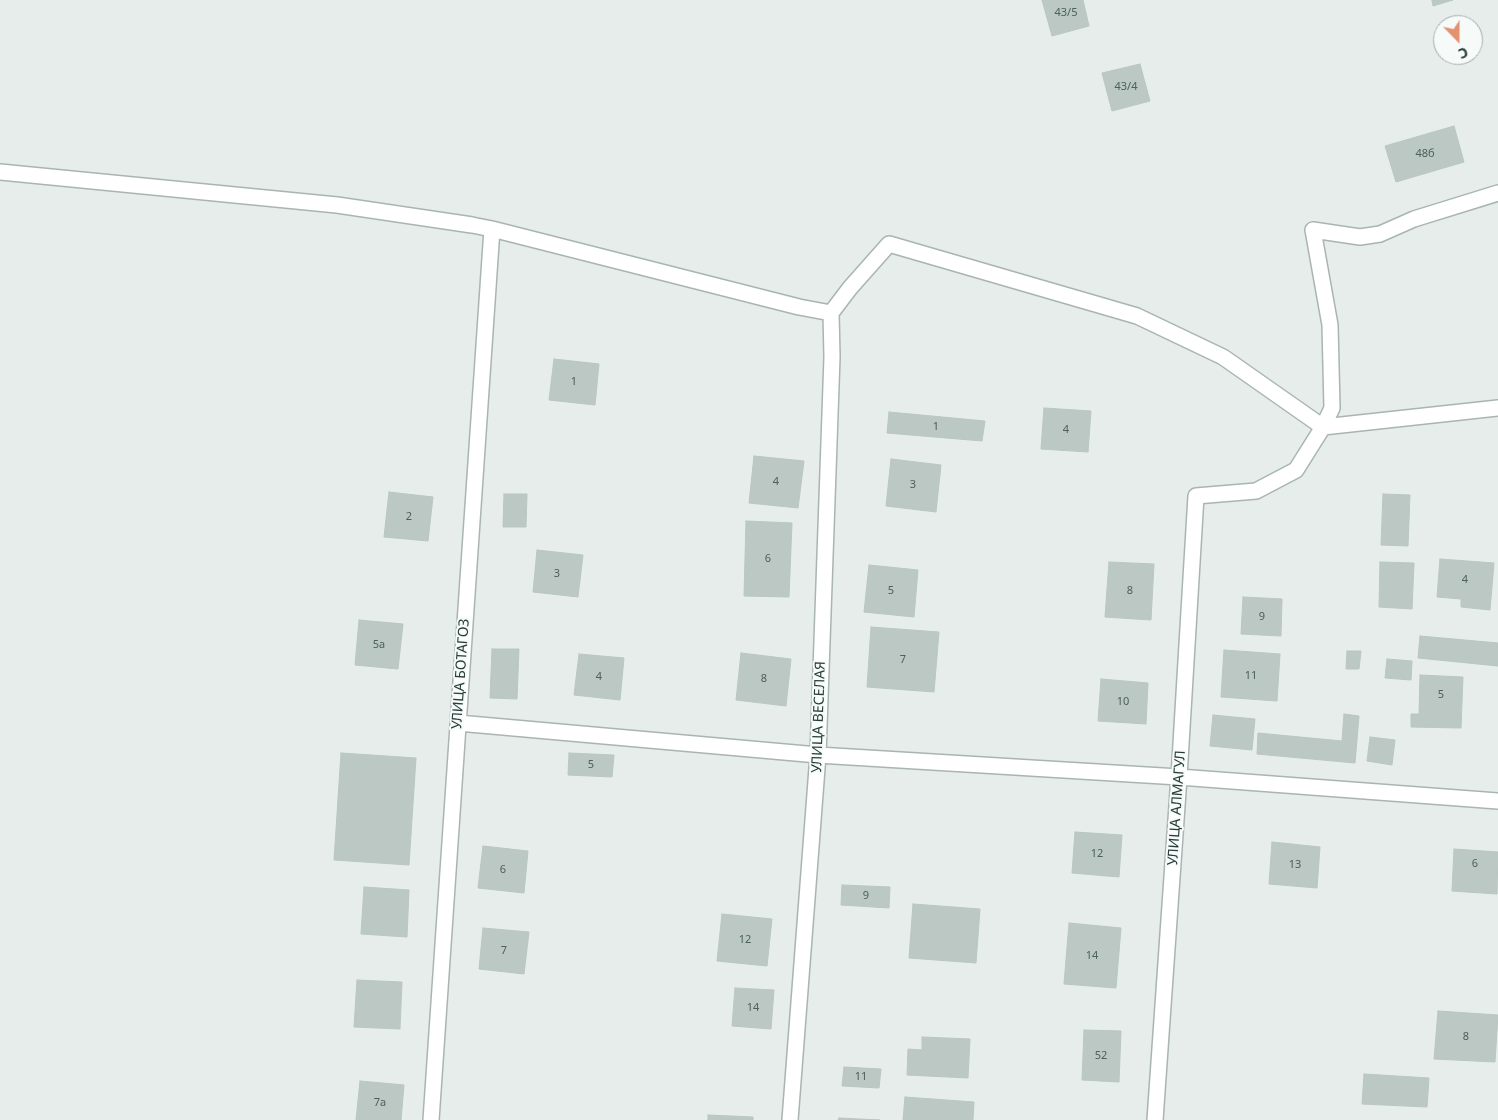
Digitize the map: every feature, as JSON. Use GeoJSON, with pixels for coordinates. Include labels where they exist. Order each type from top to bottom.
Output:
{"type":"FeatureCollection","features":[{"type":"Feature","properties":{"kind":"street"},"geometry":{"type":"LineString","coordinates":[[0,172],[337,205],[492,229],[799,307],[831,313],[888,244],[1137,316],[1223,357],[1323,427],[1498,408]]}},
{"type":"Feature","properties":{"kind":"street"},"geometry":{"type":"LineString","coordinates":[[1323,427],[1332,408],[1330,325],[1313,230],[1360,237],[1380,234],[1414,219],[1498,192]]}},
{"type":"Feature","properties":{"kind":"street","name":"УЛИЦА БОТАГОЗ"},"geometry":{"type":"LineString","coordinates":[[431,1120],[492,229]]}},
{"type":"Feature","properties":{"kind":"street","name":"УЛИЦА ВЕСЕЛАЯ"},"geometry":{"type":"LineString","coordinates":[[790,1120],[818,755],[832,357],[831,313]]}},
{"type":"Feature","properties":{"kind":"street","name":"УЛИЦА АЛМАГУЛ"},"geometry":{"type":"LineString","coordinates":[[1156,1120],[1196,496],[1256,491],[1296,470],[1323,427]]}},
{"type":"Feature","properties":{"kind":"street"},"geometry":{"type":"LineString","coordinates":[[458,723],[818,755],[1179,777],[1498,800]]}},
{"type":"Feature","properties":{"kind":"building"},"geometry":{"type":"Polygon","coordinates":[[[1042,0],[1083,0],[1089,26],[1052,36],[1042,0]]]}},
{"type":"Feature","properties":{"kind":"building"},"geometry":{"type":"Polygon","coordinates":[[[1432,0],[1453,0],[1433,6],[1432,0]]]}},
{"type":"Feature","properties":{"kind":"building"},"geometry":{"type":"Polygon","coordinates":[[[1140,64],[1150,101],[1112,111],[1102,73],[1140,64]]]}},
{"type":"Feature","properties":{"kind":"building"},"geometry":{"type":"Polygon","coordinates":[[[1454,126],[1464,162],[1396,182],[1385,146],[1454,126]]]}},
{"type":"Feature","properties":{"kind":"building"},"geometry":{"type":"Polygon","coordinates":[[[554,359],[599,364],[595,405],[549,400],[554,359]]]}},
{"type":"Feature","properties":{"kind":"building"},"geometry":{"type":"Polygon","coordinates":[[[1044,408],[1091,411],[1088,452],[1041,449],[1044,408]]]}},
{"type":"Feature","properties":{"kind":"building"},"geometry":{"type":"Polygon","coordinates":[[[889,412],[985,421],[982,441],[887,433],[889,412]]]}},
{"type":"Feature","properties":{"kind":"building"},"geometry":{"type":"Polygon","coordinates":[[[754,456],[804,461],[798,508],[749,503],[754,456]]]}},
{"type":"Feature","properties":{"kind":"building"},"geometry":{"type":"Polygon","coordinates":[[[891,459],[941,465],[936,512],[886,506],[891,459]]]}},
{"type":"Feature","properties":{"kind":"building"},"geometry":{"type":"Polygon","coordinates":[[[389,492],[433,497],[428,541],[384,537],[389,492]]]}},
{"type":"Feature","properties":{"kind":"building"},"geometry":{"type":"Polygon","coordinates":[[[504,494],[527,494],[526,527],[503,527],[504,494]]]}},
{"type":"Feature","properties":{"kind":"building"},"geometry":{"type":"Polygon","coordinates":[[[1383,494],[1410,495],[1408,546],[1381,545],[1383,494]]]}},
{"type":"Feature","properties":{"kind":"building"},"geometry":{"type":"Polygon","coordinates":[[[746,521],[792,523],[789,597],[744,596],[746,521]]]}},
{"type":"Feature","properties":{"kind":"building"},"geometry":{"type":"Polygon","coordinates":[[[537,550],[583,555],[578,597],[533,592],[537,550]]]}},
{"type":"Feature","properties":{"kind":"building"},"geometry":{"type":"Polygon","coordinates":[[[1440,559],[1494,563],[1490,610],[1461,607],[1461,599],[1437,597],[1440,559]]]}},
{"type":"Feature","properties":{"kind":"building"},"geometry":{"type":"Polygon","coordinates":[[[1109,562],[1154,564],[1151,620],[1105,617],[1109,562]]]}},
{"type":"Feature","properties":{"kind":"building"},"geometry":{"type":"Polygon","coordinates":[[[1380,562],[1414,563],[1412,609],[1379,607],[1380,562]]]}},
{"type":"Feature","properties":{"kind":"building"},"geometry":{"type":"Polygon","coordinates":[[[869,565],[918,570],[914,617],[864,612],[869,565]]]}},
{"type":"Feature","properties":{"kind":"building"},"geometry":{"type":"Polygon","coordinates":[[[1243,597],[1282,599],[1281,636],[1241,634],[1243,597]]]}},
{"type":"Feature","properties":{"kind":"building"},"geometry":{"type":"Polygon","coordinates":[[[359,620],[403,624],[398,669],[355,665],[359,620]]]}},
{"type":"Feature","properties":{"kind":"building"},"geometry":{"type":"Polygon","coordinates":[[[871,627],[939,632],[934,692],[867,687],[871,627]]]}},
{"type":"Feature","properties":{"kind":"building"},"geometry":{"type":"Polygon","coordinates":[[[1420,636],[1498,643],[1498,666],[1418,658],[1420,636]]]}},
{"type":"Feature","properties":{"kind":"building"},"geometry":{"type":"Polygon","coordinates":[[[492,649],[519,649],[517,699],[490,698],[492,649]]]}},
{"type":"Feature","properties":{"kind":"building"},"geometry":{"type":"Polygon","coordinates":[[[1224,650],[1280,654],[1277,701],[1221,697],[1224,650]]]}},
{"type":"Feature","properties":{"kind":"building"},"geometry":{"type":"Polygon","coordinates":[[[1347,651],[1361,651],[1359,669],[1346,669],[1347,651]]]}},
{"type":"Feature","properties":{"kind":"building"},"geometry":{"type":"Polygon","coordinates":[[[741,653],[791,659],[786,706],[736,700],[741,653]]]}},
{"type":"Feature","properties":{"kind":"building"},"geometry":{"type":"Polygon","coordinates":[[[579,654],[624,658],[620,700],[574,695],[579,654]]]}},
{"type":"Feature","properties":{"kind":"building"},"geometry":{"type":"Polygon","coordinates":[[[1387,659],[1412,661],[1411,680],[1385,678],[1387,659]]]}},
{"type":"Feature","properties":{"kind":"building"},"geometry":{"type":"Polygon","coordinates":[[[1420,675],[1463,677],[1461,728],[1411,727],[1411,714],[1419,714],[1420,675]]]}},
{"type":"Feature","properties":{"kind":"building"},"geometry":{"type":"Polygon","coordinates":[[[1101,679],[1148,683],[1146,724],[1098,721],[1101,679]]]}},
{"type":"Feature","properties":{"kind":"building"},"geometry":{"type":"Polygon","coordinates":[[[1344,714],[1359,716],[1355,763],[1257,754],[1258,733],[1342,741],[1344,714]]]}},
{"type":"Feature","properties":{"kind":"building"},"geometry":{"type":"Polygon","coordinates":[[[1213,715],[1255,719],[1252,750],[1210,746],[1213,715]]]}},
{"type":"Feature","properties":{"kind":"building"},"geometry":{"type":"Polygon","coordinates":[[[1370,737],[1395,740],[1392,765],[1367,761],[1370,737]]]}},
{"type":"Feature","properties":{"kind":"building"},"geometry":{"type":"Polygon","coordinates":[[[341,753],[416,758],[409,865],[334,860],[341,753]]]}},
{"type":"Feature","properties":{"kind":"building"},"geometry":{"type":"Polygon","coordinates":[[[569,753],[614,755],[612,777],[568,775],[569,753]]]}},
{"type":"Feature","properties":{"kind":"building"},"geometry":{"type":"Polygon","coordinates":[[[1075,832],[1122,835],[1119,877],[1072,873],[1075,832]]]}},
{"type":"Feature","properties":{"kind":"building"},"geometry":{"type":"Polygon","coordinates":[[[1272,842],[1320,847],[1317,888],[1269,884],[1272,842]]]}},
{"type":"Feature","properties":{"kind":"building"},"geometry":{"type":"Polygon","coordinates":[[[483,846],[528,851],[524,893],[478,888],[483,846]]]}},
{"type":"Feature","properties":{"kind":"building"},"geometry":{"type":"Polygon","coordinates":[[[1454,849],[1498,852],[1497,894],[1452,891],[1454,849]]]}},
{"type":"Feature","properties":{"kind":"building"},"geometry":{"type":"Polygon","coordinates":[[[842,885],[890,887],[889,908],[841,905],[842,885]]]}},
{"type":"Feature","properties":{"kind":"building"},"geometry":{"type":"Polygon","coordinates":[[[364,887],[409,890],[407,937],[361,934],[364,887]]]}},
{"type":"Feature","properties":{"kind":"building"},"geometry":{"type":"Polygon","coordinates":[[[913,904],[980,909],[976,963],[909,958],[913,904]]]}},
{"type":"Feature","properties":{"kind":"building"},"geometry":{"type":"Polygon","coordinates":[[[722,914],[772,919],[767,966],[717,961],[722,914]]]}},
{"type":"Feature","properties":{"kind":"building"},"geometry":{"type":"Polygon","coordinates":[[[1069,923],[1121,928],[1116,988],[1064,984],[1069,923]]]}},
{"type":"Feature","properties":{"kind":"building"},"geometry":{"type":"Polygon","coordinates":[[[483,928],[529,932],[524,974],[479,969],[483,928]]]}},
{"type":"Feature","properties":{"kind":"building"},"geometry":{"type":"Polygon","coordinates":[[[357,980],[402,982],[400,1029],[354,1027],[357,980]]]}},
{"type":"Feature","properties":{"kind":"building"},"geometry":{"type":"Polygon","coordinates":[[[735,988],[774,990],[771,1029],[732,1026],[735,988]]]}},
{"type":"Feature","properties":{"kind":"building"},"geometry":{"type":"Polygon","coordinates":[[[1438,1011],[1498,1015],[1495,1062],[1434,1059],[1438,1011]]]}},
{"type":"Feature","properties":{"kind":"building"},"geometry":{"type":"Polygon","coordinates":[[[1084,1030],[1121,1031],[1119,1082],[1082,1080],[1084,1030]]]}},
{"type":"Feature","properties":{"kind":"building"},"geometry":{"type":"Polygon","coordinates":[[[922,1037],[970,1039],[968,1078],[907,1075],[908,1049],[922,1050],[922,1037]]]}},
{"type":"Feature","properties":{"kind":"building"},"geometry":{"type":"Polygon","coordinates":[[[844,1067],[881,1069],[879,1088],[842,1086],[844,1067]]]}},
{"type":"Feature","properties":{"kind":"building"},"geometry":{"type":"Polygon","coordinates":[[[1364,1074],[1429,1078],[1427,1107],[1362,1104],[1364,1074]]]}},
{"type":"Feature","properties":{"kind":"building"},"geometry":{"type":"Polygon","coordinates":[[[360,1081],[404,1085],[401,1120],[356,1120],[360,1081]]]}},
{"type":"Feature","properties":{"kind":"building"},"geometry":{"type":"Polygon","coordinates":[[[905,1097],[974,1102],[973,1120],[903,1120],[905,1097]]]}},
{"type":"Feature","properties":{"kind":"building"},"geometry":{"type":"Polygon","coordinates":[[[708,1115],[753,1117],[753,1120],[708,1120],[708,1115]]]}},
{"type":"Feature","properties":{"kind":"building"},"geometry":{"type":"Polygon","coordinates":[[[839,1118],[880,1120],[838,1120],[839,1118]]]}}]}
